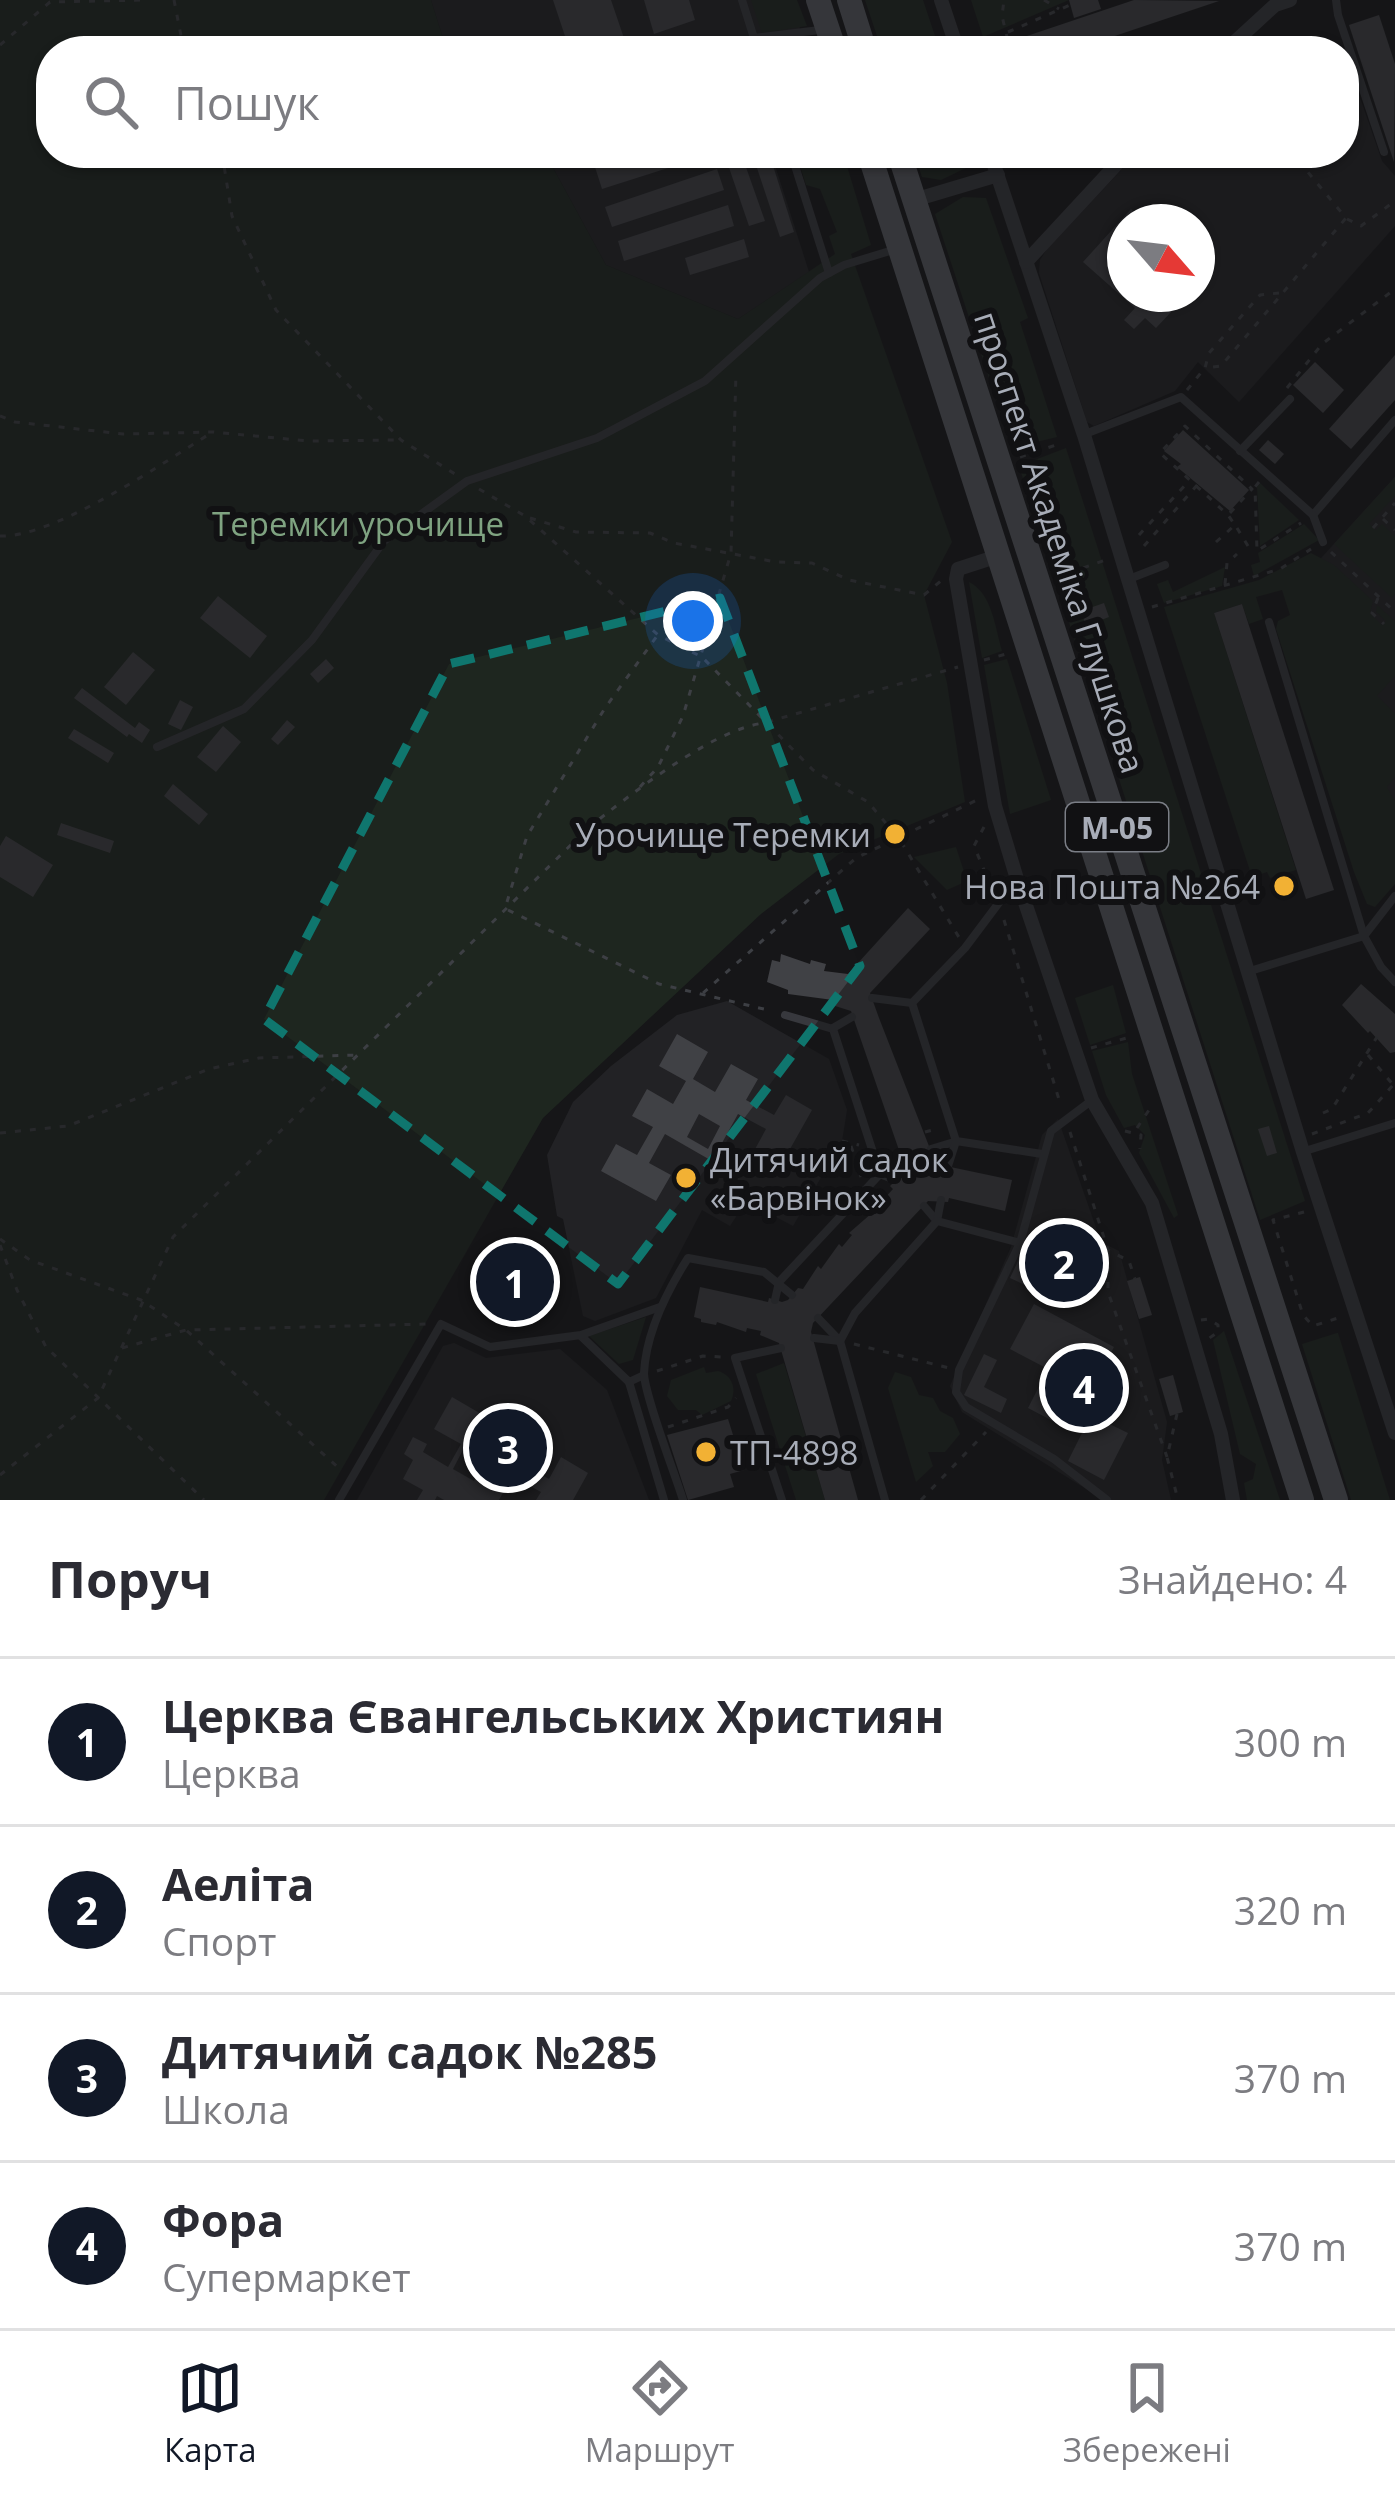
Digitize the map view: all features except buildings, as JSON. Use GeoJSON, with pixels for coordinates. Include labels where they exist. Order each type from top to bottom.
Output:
{"type":"FeatureCollection","features":[{"type":"Feature","properties":{"kind":"highway"},"geometry":{"type":"LineString","coordinates":[[818,0],[830,36]]}},
{"type":"Feature","properties":{"kind":"highway"},"geometry":{"type":"LineString","coordinates":[[849,0],[860,36]]}},
{"type":"Feature","properties":{"kind":"highway","name":"проспект Академіка Глушкова"},"geometry":{"type":"LineString","coordinates":[[873,168],[1302,1500]]}},
{"type":"Feature","properties":{"kind":"highway","name":"проспект Академіка Глушкова"},"geometry":{"type":"LineString","coordinates":[[903,168],[1336,1500]]}},
{"type":"Feature","properties":{"kind":"street"},"geometry":{"type":"LineString","coordinates":[[941,0],[953,36]]}},
{"type":"Feature","properties":{"kind":"street"},"geometry":{"type":"LineString","coordinates":[[1241,36],[1275,5],[1290,0]]}},
{"type":"Feature","properties":{"kind":"street","name":"проспект Академіка Глушкова"},"geometry":{"type":"LineString","coordinates":[[995,168],[1084,435],[1395,1433]]}},
{"type":"Feature","properties":{"kind":"street"},"geometry":{"type":"LineString","coordinates":[[1026,262],[1113,168]]}},
{"type":"Feature","properties":{"kind":"street"},"geometry":{"type":"LineString","coordinates":[[914,200],[998,176]]}},
{"type":"Feature","properties":{"kind":"street"},"geometry":{"type":"LineString","coordinates":[[998,556],[958,569],[956,579],[994,799],[1092,1100],[1152,1203],[1221,1434],[1233,1500]]}},
{"type":"Feature","properties":{"kind":"lane"},"geometry":{"type":"LineString","coordinates":[[742,0],[753,36]]}},
{"type":"Feature","properties":{"kind":"lane"},"geometry":{"type":"LineString","coordinates":[[1336,0],[1345,36]]}},
{"type":"Feature","properties":{"kind":"lane"},"geometry":{"type":"LineString","coordinates":[[1359,78],[1384,152]]}},
{"type":"Feature","properties":{"kind":"lane"},"geometry":{"type":"LineString","coordinates":[[796,168],[829,273]]}},
{"type":"Feature","properties":{"kind":"lane"},"geometry":{"type":"LineString","coordinates":[[157,747],[244,709],[312,640],[384,541],[466,481],[597,438],[705,381],[829,273],[900,248]]}},
{"type":"Feature","properties":{"kind":"lane"},"geometry":{"type":"LineString","coordinates":[[1084,435],[1181,397],[1308,519],[1323,542]]}},
{"type":"Feature","properties":{"kind":"lane"},"geometry":{"type":"LineString","coordinates":[[1240,451],[1290,399]]}},
{"type":"Feature","properties":{"kind":"lane"},"geometry":{"type":"LineString","coordinates":[[1308,519],[1395,420]]}},
{"type":"Feature","properties":{"kind":"lane"},"geometry":{"type":"LineString","coordinates":[[1129,579],[1165,565]]}},
{"type":"Feature","properties":{"kind":"lane"},"geometry":{"type":"LineString","coordinates":[[1269,622],[1364,936],[1395,982]]}},
{"type":"Feature","properties":{"kind":"lane"},"geometry":{"type":"LineString","coordinates":[[912,1004],[965,948],[1017,879]]}},
{"type":"Feature","properties":{"kind":"lane"},"geometry":{"type":"LineString","coordinates":[[1249,971],[1364,936],[1395,896]]}},
{"type":"Feature","properties":{"kind":"lane"},"geometry":{"type":"LineString","coordinates":[[872,998],[912,1004]]}},
{"type":"Feature","properties":{"kind":"lane"},"geometry":{"type":"LineString","coordinates":[[912,1004],[956,1141],[948,1166]]}},
{"type":"Feature","properties":{"kind":"lane"},"geometry":{"type":"LineString","coordinates":[[785,1015],[832,1029],[852,1017]]}},
{"type":"Feature","properties":{"kind":"lane"},"geometry":{"type":"LineString","coordinates":[[832,1029],[880,1170],[895,1180]]}},
{"type":"Feature","properties":{"kind":"lane"},"geometry":{"type":"LineString","coordinates":[[1092,1100],[1051,1131],[1019,1243],[959,1370],[956,1392],[965,1407],[1070,1470],[1102,1499]]}},
{"type":"Feature","properties":{"kind":"lane"},"geometry":{"type":"LineString","coordinates":[[1302,1145],[1395,1123]]}},
{"type":"Feature","properties":{"kind":"lane"},"geometry":{"type":"LineString","coordinates":[[931,1149],[956,1141],[1042,1154]]}},
{"type":"Feature","properties":{"kind":"lane"},"geometry":{"type":"LineString","coordinates":[[775,1300],[779,1282],[880,1170],[899,1162]]}},
{"type":"Feature","properties":{"kind":"lane"},"geometry":{"type":"LineString","coordinates":[[840,1341],[855,1312],[937,1221],[941,1201]]}},
{"type":"Feature","properties":{"kind":"lane"},"geometry":{"type":"LineString","coordinates":[[925,1206],[937,1221],[1019,1243]]}},
{"type":"Feature","properties":{"kind":"lane"},"geometry":{"type":"LineString","coordinates":[[683,1500],[644,1375],[660,1307],[688,1258],[764,1272],[792,1295]]}},
{"type":"Feature","properties":{"kind":"lane"},"geometry":{"type":"LineString","coordinates":[[339,1500],[440,1324],[490,1347],[580,1336],[660,1307]]}},
{"type":"Feature","properties":{"kind":"lane"},"geometry":{"type":"LineString","coordinates":[[818,1318],[840,1341],[886,1500]]}},
{"type":"Feature","properties":{"kind":"lane"},"geometry":{"type":"LineString","coordinates":[[580,1336],[628,1382],[664,1500]]}},
{"type":"Feature","properties":{"kind":"lane"},"geometry":{"type":"LineString","coordinates":[[757,1350],[767,1337]]}},
{"type":"Feature","properties":{"kind":"lane"},"geometry":{"type":"LineString","coordinates":[[814,1338],[840,1341]]}},
{"type":"Feature","properties":{"kind":"lane"},"geometry":{"type":"LineString","coordinates":[[781,1348],[736,1357],[782,1500]]}},
{"type":"Feature","properties":{"kind":"lane"},"geometry":{"type":"LineString","coordinates":[[628,1382],[644,1375]]}},
{"type":"Feature","properties":{"kind":"path"},"geometry":{"type":"LineString","coordinates":[[0,45],[50,2],[143,0]]}},
{"type":"Feature","properties":{"kind":"path"},"geometry":{"type":"LineString","coordinates":[[174,0],[181,36]]}},
{"type":"Feature","properties":{"kind":"path"},"geometry":{"type":"LineString","coordinates":[[1004,0],[1007,36]]}},
{"type":"Feature","properties":{"kind":"path"},"geometry":{"type":"LineString","coordinates":[[1044,0],[1061,9]]}},
{"type":"Feature","properties":{"kind":"path"},"geometry":{"type":"LineString","coordinates":[[1006,33],[1070,5]]}},
{"type":"Feature","properties":{"kind":"path"},"geometry":{"type":"LineString","coordinates":[[224,168],[232,216],[276,310],[401,440],[525,516],[658,635],[702,657],[813,770],[868,802],[900,839],[965,948]]}},
{"type":"Feature","properties":{"kind":"path"},"geometry":{"type":"LineString","coordinates":[[1304,168],[1346,218],[1361,226],[1395,201]]}},
{"type":"Feature","properties":{"kind":"path"},"geometry":{"type":"LineString","coordinates":[[1205,368],[1220,366],[1346,218]]}},
{"type":"Feature","properties":{"kind":"path"},"geometry":{"type":"LineString","coordinates":[[1277,412],[1289,380],[1322,344],[1395,289]]}},
{"type":"Feature","properties":{"kind":"path"},"geometry":{"type":"LineString","coordinates":[[1181,397],[1205,368],[1209,353],[1260,295],[1279,293]]}},
{"type":"Feature","properties":{"kind":"path"},"geometry":{"type":"LineString","coordinates":[[636,790],[658,767],[683,716],[731,554],[736,352]]}},
{"type":"Feature","properties":{"kind":"path"},"geometry":{"type":"LineString","coordinates":[[0,416],[15,422],[123,434],[213,432],[308,441],[401,440]]}},
{"type":"Feature","properties":{"kind":"path"},"geometry":{"type":"LineString","coordinates":[[1248,546],[1228,515],[1160,453],[1185,426],[1253,488],[1257,551],[1308,519]]}},
{"type":"Feature","properties":{"kind":"path"},"geometry":{"type":"LineString","coordinates":[[0,536],[19,537],[109,495],[213,432]]}},
{"type":"Feature","properties":{"kind":"path"},"geometry":{"type":"LineString","coordinates":[[1018,457],[1062,443]]}},
{"type":"Feature","properties":{"kind":"path"},"geometry":{"type":"LineString","coordinates":[[1139,535],[1190,480]]}},
{"type":"Feature","properties":{"kind":"path"},"geometry":{"type":"LineString","coordinates":[[1228,515],[1260,481]]}},
{"type":"Feature","properties":{"kind":"path"},"geometry":{"type":"LineString","coordinates":[[1144,546],[1197,485]]}},
{"type":"Feature","properties":{"kind":"path"},"geometry":{"type":"LineString","coordinates":[[1373,528],[1395,503]]}},
{"type":"Feature","properties":{"kind":"path"},"geometry":{"type":"LineString","coordinates":[[525,516],[576,532],[650,533],[674,543],[731,554],[812,563],[848,580],[924,595],[958,569]]}},
{"type":"Feature","properties":{"kind":"path"},"geometry":{"type":"LineString","coordinates":[[1382,518],[1395,530]]}},
{"type":"Feature","properties":{"kind":"path"},"geometry":{"type":"LineString","coordinates":[[1216,542],[1235,525]]}},
{"type":"Feature","properties":{"kind":"path"},"geometry":{"type":"LineString","coordinates":[[1139,613],[1280,569],[1323,542],[1395,612]]}},
{"type":"Feature","properties":{"kind":"path"},"geometry":{"type":"LineString","coordinates":[[1054,578],[1121,554]]}},
{"type":"Feature","properties":{"kind":"path"},"geometry":{"type":"LineString","coordinates":[[1224,588],[1227,563],[1237,554]]}},
{"type":"Feature","properties":{"kind":"path"},"geometry":{"type":"LineString","coordinates":[[1250,565],[1253,578]]}},
{"type":"Feature","properties":{"kind":"path"},"geometry":{"type":"LineString","coordinates":[[1379,597],[1372,613],[1384,624]]}},
{"type":"Feature","properties":{"kind":"path"},"geometry":{"type":"LineString","coordinates":[[1388,605],[1395,598]]}},
{"type":"Feature","properties":{"kind":"path"},"geometry":{"type":"LineString","coordinates":[[505,908],[526,836],[605,707],[658,635]]}},
{"type":"Feature","properties":{"kind":"path"},"geometry":{"type":"LineString","coordinates":[[0,1475],[98,1398],[172,1237],[588,827],[636,790],[740,726],[952,669]]}},
{"type":"Feature","properties":{"kind":"path"},"geometry":{"type":"LineString","coordinates":[[701,994],[856,858],[994,799]]}},
{"type":"Feature","properties":{"kind":"path"},"geometry":{"type":"LineString","coordinates":[[994,799],[974,846],[999,906],[1108,1250],[1108,1292],[1178,1500]]}},
{"type":"Feature","properties":{"kind":"path"},"geometry":{"type":"LineString","coordinates":[[505,908],[659,984],[785,1015]]}},
{"type":"Feature","properties":{"kind":"path"},"geometry":{"type":"LineString","coordinates":[[1088,1049],[1130,1036]]}},
{"type":"Feature","properties":{"kind":"path"},"geometry":{"type":"LineString","coordinates":[[1323,1113],[1332,1109],[1377,1036]]}},
{"type":"Feature","properties":{"kind":"path"},"geometry":{"type":"LineString","coordinates":[[1302,1145],[1368,1113],[1394,1085],[1367,1053]]}},
{"type":"Feature","properties":{"kind":"path"},"geometry":{"type":"LineString","coordinates":[[0,1133],[68,1126],[208,1069],[259,1058],[360,1055]]}},
{"type":"Feature","properties":{"kind":"path"},"geometry":{"type":"LineString","coordinates":[[1136,1131],[1149,1110]]}},
{"type":"Feature","properties":{"kind":"path"},"geometry":{"type":"LineString","coordinates":[[925,1132],[951,1125]]}},
{"type":"Feature","properties":{"kind":"path"},"geometry":{"type":"LineString","coordinates":[[1124,1132],[1136,1131]]}},
{"type":"Feature","properties":{"kind":"path"},"geometry":{"type":"LineString","coordinates":[[1136,1131],[1143,1140],[1136,1153]]}},
{"type":"Feature","properties":{"kind":"path"},"geometry":{"type":"LineString","coordinates":[[850,1142],[865,1190]]}},
{"type":"Feature","properties":{"kind":"path"},"geometry":{"type":"LineString","coordinates":[[1296,1213],[1274,1220],[1303,1315],[1313,1327],[1356,1312]]}},
{"type":"Feature","properties":{"kind":"path"},"geometry":{"type":"LineString","coordinates":[[0,1242],[30,1260],[142,1300],[185,1330],[351,1479]]}},
{"type":"Feature","properties":{"kind":"path"},"geometry":{"type":"LineString","coordinates":[[0,1242],[16,1290],[46,1347],[204,1500]]}},
{"type":"Feature","properties":{"kind":"path"},"geometry":{"type":"LineString","coordinates":[[1108,1250],[1129,1261],[1135,1279]]}},
{"type":"Feature","properties":{"kind":"path"},"geometry":{"type":"LineString","coordinates":[[1201,1320],[1218,1325],[1218,1332],[1207,1340]]}},
{"type":"Feature","properties":{"kind":"path"},"geometry":{"type":"LineString","coordinates":[[122,1348],[185,1330],[440,1324]]}},
{"type":"Feature","properties":{"kind":"path"},"geometry":{"type":"LineString","coordinates":[[840,1341],[959,1370]]}},
{"type":"Feature","properties":{"kind":"path"},"geometry":{"type":"LineString","coordinates":[[644,1375],[703,1356],[736,1357]]}},
{"type":"Feature","properties":{"kind":"path"},"geometry":{"type":"LineString","coordinates":[[661,1429],[728,1407],[743,1383]]}},
{"type":"Feature","properties":{"kind":"path"},"geometry":{"type":"LineString","coordinates":[[1167,1457],[1178,1414]]}},
{"type":"Feature","properties":{"kind":"path"},"geometry":{"type":"LineString","coordinates":[[921,1500],[993,1424]]}},
{"type":"Feature","properties":{"kind":"highlighted area"},"geometry":{"type":"Polygon","coordinates":[[[720,598],[860,966],[618,1284],[264,1019],[449,664],[720,598]]]}},
{"type":"Feature","properties":{"kind":"shaded area"},"geometry":{"type":"Polygon","coordinates":[[[431,0],[791,0],[802,36],[442,36],[431,0]]]}},
{"type":"Feature","properties":{"kind":"shaded area"},"geometry":{"type":"Polygon","coordinates":[[[1359,95],[1382,161],[1395,176],[1395,226],[1239,402],[1198,362],[1175,391],[1094,426],[1087,422],[1039,273],[1040,260],[1123,168],[1359,168],[1359,95]]]}},
{"type":"Feature","properties":{"kind":"shaded area"},"geometry":{"type":"Polygon","coordinates":[[[553,168],[776,168],[809,272],[738,319],[606,265],[553,168]]]}},
{"type":"Feature","properties":{"kind":"shaded area"},"geometry":{"type":"Polygon","coordinates":[[[1395,477],[1395,839],[1313,567],[1395,477]]]}},
{"type":"Feature","properties":{"kind":"shaded area","name":"Дитячий садок «Барвінок»"},"geometry":{"type":"Polygon","coordinates":[[[727,1001],[829,1059],[847,1110],[842,1141],[793,1226],[746,1201],[730,1226],[702,1210],[656,1298],[595,1321],[583,1316],[547,1155],[573,1102],[611,1066],[677,1015],[727,1001]]]}},
{"type":"Feature","properties":{"kind":"shaded area"},"geometry":{"type":"Polygon","coordinates":[[[1058,1119],[1101,1242],[1119,1251],[1167,1422],[1162,1460],[1171,1500],[1104,1500],[962,1412],[950,1386],[1011,1247],[1042,1135],[1058,1119]]]}},
{"type":"Feature","properties":{"kind":"shaded area"},"geometry":{"type":"Polygon","coordinates":[[[454,1343],[486,1358],[560,1349],[607,1390],[649,1500],[357,1500],[443,1346],[454,1343]]]}},
{"type":"Feature","properties":{"kind":"green space","name":"Теремки урочище"},"geometry":{"type":"Polygon","coordinates":[[[0,0],[431,0],[442,36],[36,36],[36,168],[553,168],[606,265],[738,319],[835,254],[829,236],[837,232],[820,189],[806,185],[801,168],[848,168],[871,245],[851,254],[952,542],[924,595],[947,683],[965,802],[839,854],[761,914],[543,1118],[324,1500],[0,1500],[0,0]]]}},
{"type":"Feature","properties":{"kind":"green space"},"geometry":{"type":"Polygon","coordinates":[[[751,0],[797,0],[807,26],[762,33],[751,0]]]}},
{"type":"Feature","properties":{"kind":"green space"},"geometry":{"type":"Polygon","coordinates":[[[865,0],[923,0],[935,36],[877,36],[865,0]]]}},
{"type":"Feature","properties":{"kind":"green space"},"geometry":{"type":"Polygon","coordinates":[[[971,0],[1069,0],[985,36],[971,0]]]}},
{"type":"Feature","properties":{"kind":"green space"},"geometry":{"type":"Polygon","coordinates":[[[919,168],[966,168],[941,180],[922,177],[919,168]]]}},
{"type":"Feature","properties":{"kind":"green space"},"geometry":{"type":"Polygon","coordinates":[[[963,197],[986,198],[1028,318],[1020,322],[1057,437],[1012,448],[935,214],[963,197]]]}},
{"type":"Feature","properties":{"kind":"green space"},"geometry":{"type":"Polygon","coordinates":[[[1066,448],[1305,1201],[1260,1220],[1019,466],[1066,448]]]}},
{"type":"Feature","properties":{"kind":"green space"},"geometry":{"type":"Polygon","coordinates":[[[1395,477],[1395,496],[1369,524],[1376,530],[1382,524],[1395,536],[1392,598],[1334,544],[1395,477]]]}},
{"type":"Feature","properties":{"kind":"green space"},"geometry":{"type":"Polygon","coordinates":[[[1260,483],[1299,520],[1260,546],[1257,487],[1260,483]]]}},
{"type":"Feature","properties":{"kind":"green space"},"geometry":{"type":"Polygon","coordinates":[[[1304,524],[1319,540],[1254,576],[1251,565],[1260,562],[1258,553],[1304,524]]]}},
{"type":"Feature","properties":{"kind":"green space"},"geometry":{"type":"Polygon","coordinates":[[[1311,553],[1334,565],[1373,601],[1370,613],[1382,625],[1386,621],[1376,612],[1377,605],[1395,621],[1395,676],[1377,696],[1395,713],[1395,777],[1387,787],[1395,801],[1395,884],[1375,907],[1367,904],[1354,872],[1276,629],[1278,621],[1290,615],[1282,590],[1256,597],[1263,619],[1249,624],[1242,604],[1214,613],[1296,870],[1270,878],[1267,872],[1252,877],[1164,607],[1259,580],[1311,553]]]}},
{"type":"Feature","properties":{"kind":"green space"},"geometry":{"type":"Polygon","coordinates":[[[1225,567],[1222,586],[1164,603],[1157,584],[1168,580],[1173,592],[1225,567]]]}},
{"type":"Feature","properties":{"kind":"green space"},"geometry":{"type":"Polygon","coordinates":[[[969,582],[988,602],[1002,651],[982,658],[969,582]]]}},
{"type":"Feature","properties":{"kind":"green space"},"geometry":{"type":"Polygon","coordinates":[[[1007,659],[1051,800],[1010,814],[984,665],[1007,659]]]}},
{"type":"Feature","properties":{"kind":"green space"},"geometry":{"type":"Polygon","coordinates":[[[956,847],[967,881],[947,890],[914,857],[956,847]]]}},
{"type":"Feature","properties":{"kind":"green space"},"geometry":{"type":"Polygon","coordinates":[[[1113,985],[1126,1033],[1090,1045],[1075,998],[1113,985]]]}},
{"type":"Feature","properties":{"kind":"green space"},"geometry":{"type":"Polygon","coordinates":[[[1128,1042],[1132,1074],[1178,1215],[1174,1218],[1139,1153],[1145,1135],[1135,1125],[1124,1128],[1106,1095],[1092,1051],[1128,1042]]]}},
{"type":"Feature","properties":{"kind":"green space"},"geometry":{"type":"Polygon","coordinates":[[[646,1317],[633,1360],[619,1364],[589,1336],[646,1317]]]}},
{"type":"Feature","properties":{"kind":"green space"},"geometry":{"type":"Polygon","coordinates":[[[1224,1331],[1280,1500],[1247,1500],[1244,1483],[1253,1479],[1256,1464],[1240,1454],[1213,1340],[1224,1331]]]}},
{"type":"Feature","properties":{"kind":"green space"},"geometry":{"type":"Polygon","coordinates":[[[1338,1333],[1390,1500],[1351,1500],[1302,1344],[1338,1333]]]}},
{"type":"Feature","properties":{"kind":"green space"},"geometry":{"type":"Polygon","coordinates":[[[784,1363],[825,1500],[796,1500],[756,1374],[784,1363]]]}},
{"type":"Feature","properties":{"kind":"green space"},"geometry":{"type":"Polygon","coordinates":[[[704,1367],[706,1373],[718,1371],[730,1379],[731,1401],[702,1415],[696,1410],[678,1410],[667,1396],[671,1380],[704,1367]]]}},
{"type":"Feature","properties":{"kind":"green space"},"geometry":{"type":"Polygon","coordinates":[[[895,1372],[911,1377],[919,1395],[933,1398],[940,1411],[953,1418],[960,1434],[945,1452],[928,1452],[933,1466],[916,1482],[888,1388],[895,1372]]]}},
{"type":"Feature","properties":{"kind":"place","name":"Урочище Теремки"},"geometry":{"type":"Point","coordinates":[895,834]}},
{"type":"Feature","properties":{"kind":"place","name":"Нова Пошта №264"},"geometry":{"type":"Point","coordinates":[1284,886]}},
{"type":"Feature","properties":{"kind":"place","name":"Дитячий садок «Барвінок»"},"geometry":{"type":"Point","coordinates":[686,1178]}},
{"type":"Feature","properties":{"kind":"place","name":"Аеліта"},"geometry":{"type":"Point","coordinates":[1064,1263]}},
{"type":"Feature","properties":{"kind":"place","name":"Церква Євангельських Християн"},"geometry":{"type":"Point","coordinates":[515,1282]}},
{"type":"Feature","properties":{"kind":"place","name":"Фора"},"geometry":{"type":"Point","coordinates":[1084,1388]}},
{"type":"Feature","properties":{"kind":"place","name":"Дитячий садок №285"},"geometry":{"type":"Point","coordinates":[508,1448]}},
{"type":"Feature","properties":{"kind":"place","name":"ТП-4898"},"geometry":{"type":"Point","coordinates":[706,1452]}}]}
